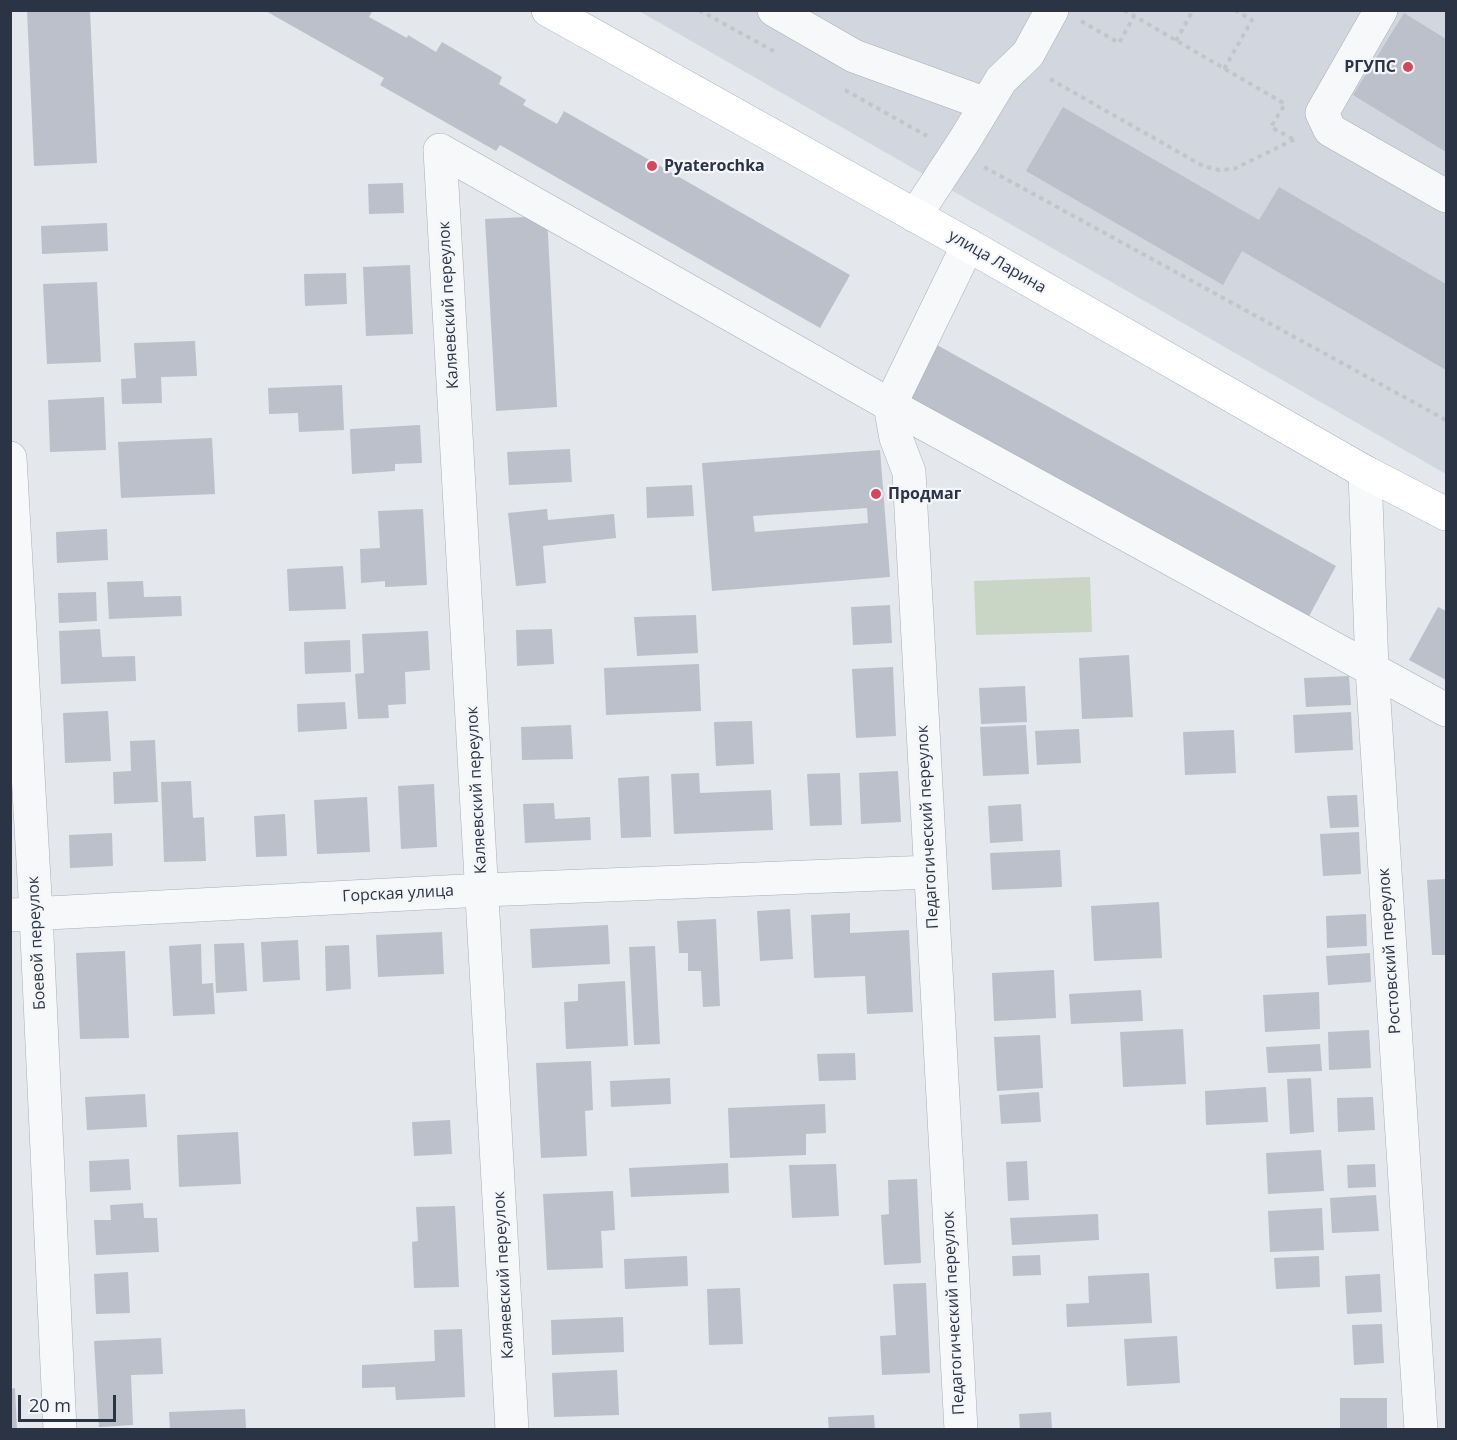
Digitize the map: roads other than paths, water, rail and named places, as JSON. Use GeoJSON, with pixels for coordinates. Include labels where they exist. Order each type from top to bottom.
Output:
{"type":"FeatureCollection","features":[{"type":"Feature","properties":{"kind":"main road","name":"улица Ларина"},"geometry":{"type":"LineString","coordinates":[[548,10],[968,245],[1365,472],[1446,514]]}},
{"type":"Feature","properties":{"kind":"street"},"geometry":{"type":"LineString","coordinates":[[774,10],[854,56],[986,104]]}},
{"type":"Feature","properties":{"kind":"street"},"geometry":{"type":"LineString","coordinates":[[1381,10],[1322,113],[1330,130],[1446,196]]}},
{"type":"Feature","properties":{"kind":"street"},"geometry":{"type":"LineString","coordinates":[[915,216],[1001,80],[1028,54],[1062,13]]}},
{"type":"Feature","properties":{"kind":"street","name":"Каляевский переулок"},"geometry":{"type":"LineString","coordinates":[[512,1430],[440,150],[891,405]]}},
{"type":"Feature","properties":{"kind":"street"},"geometry":{"type":"LineString","coordinates":[[968,245],[891,405],[1446,710]]}},
{"type":"Feature","properties":{"kind":"street","name":"Педагогический переулок"},"geometry":{"type":"LineString","coordinates":[[891,405],[896,438],[909,472],[961,1430]]}},
{"type":"Feature","properties":{"kind":"street","name":"Боевой переулок"},"geometry":{"type":"LineString","coordinates":[[10,458],[23,915],[60,1430]]}},
{"type":"Feature","properties":{"kind":"street","name":"Ростовский переулок"},"geometry":{"type":"LineString","coordinates":[[1365,472],[1372,669],[1421,1430]]}},
{"type":"Feature","properties":{"kind":"street","name":"Горская улица"},"geometry":{"type":"LineString","coordinates":[[23,915],[483,890],[930,872]]}},
{"type":"Feature","properties":{"kind":"place","name":"РГУПС"},"geometry":{"type":"Point","coordinates":[1408,67]}},
{"type":"Feature","properties":{"kind":"place","name":"Pyaterochka"},"geometry":{"type":"Point","coordinates":[652,166]}},
{"type":"Feature","properties":{"kind":"place","name":"Продмаг"},"geometry":{"type":"Point","coordinates":[876,494]}}]}
